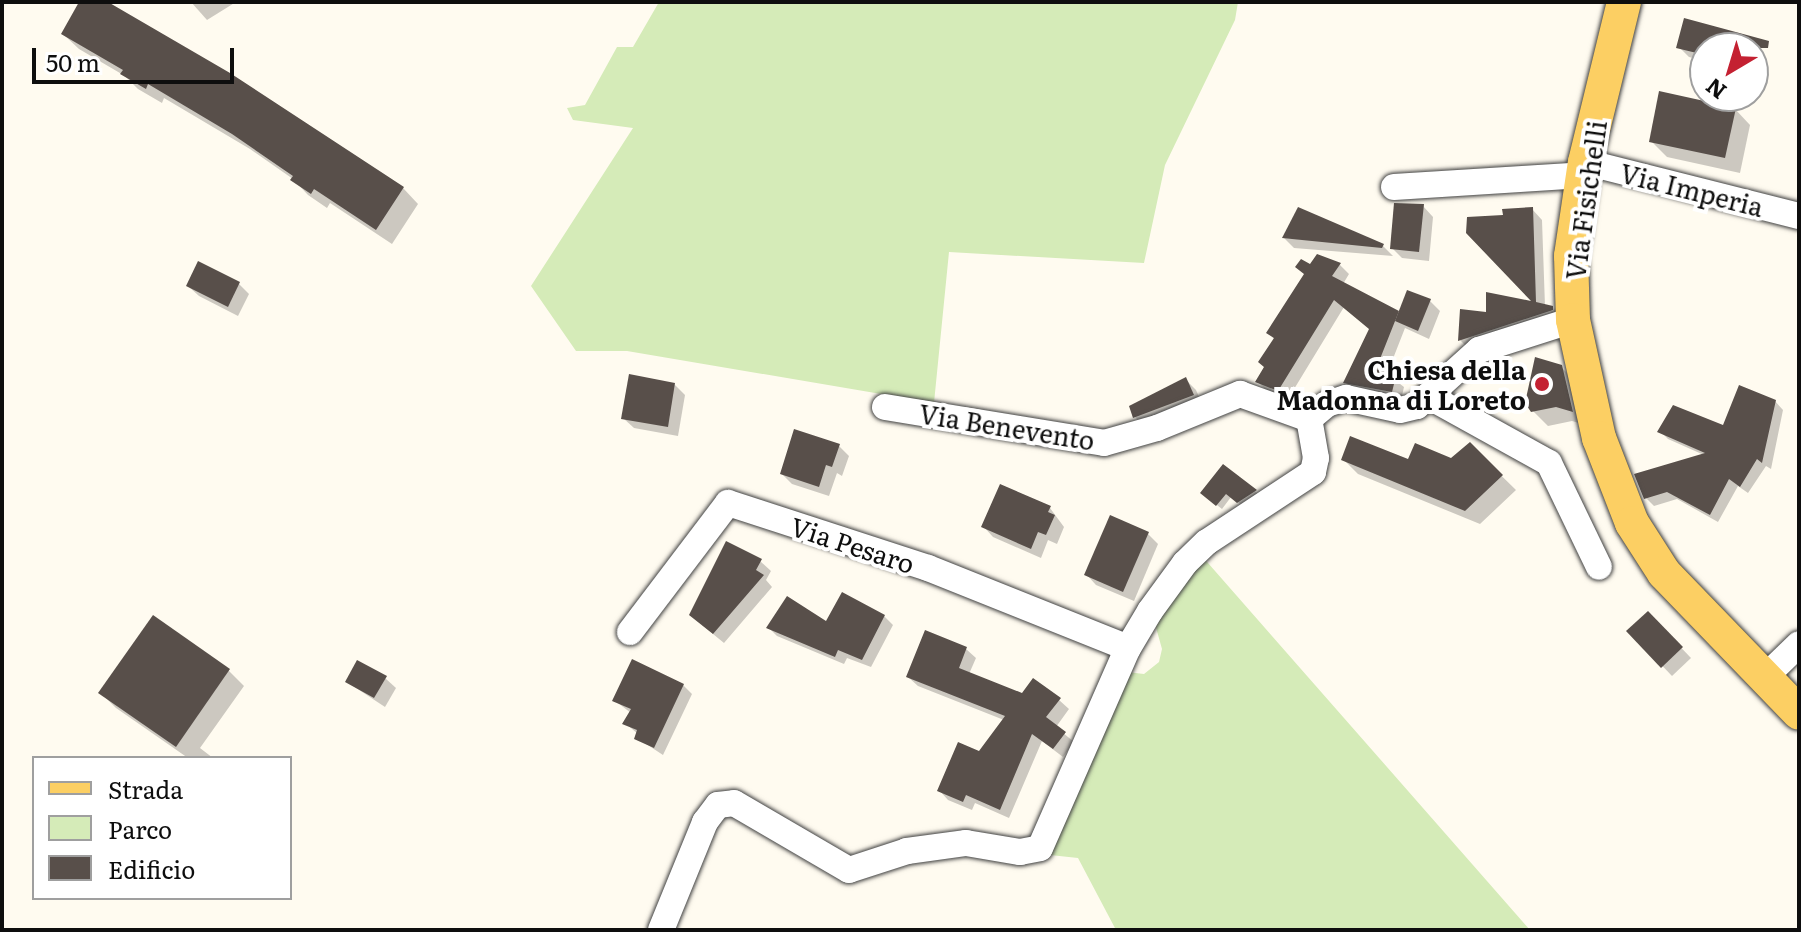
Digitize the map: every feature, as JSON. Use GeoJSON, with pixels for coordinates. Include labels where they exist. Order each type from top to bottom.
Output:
{"type":"FeatureCollection","features":[{"type":"Feature","properties":{"kind":"main road","name":"Via Fisichelli"},"geometry":{"type":"LineString","coordinates":[[1624,2],[1584,169],[1571,256],[1573,320],[1599,438],[1632,523],[1664,573],[1799,713]]}},
{"type":"Feature","properties":{"kind":"street","name":"Via Imperia"},"geometry":{"type":"LineString","coordinates":[[1394,187],[1584,169],[1799,216]]}},
{"type":"Feature","properties":{"kind":"street"},"geometry":{"type":"LineString","coordinates":[[661,930],[705,822],[718,805],[734,803],[849,870],[907,851],[966,843],[1020,852],[1040,848],[1128,648],[1150,611],[1196,553],[1225,527],[1313,472],[1316,458],[1309,419],[1327,404],[1346,398],[1400,410],[1417,406],[1479,350],[1573,320]]}},
{"type":"Feature","properties":{"kind":"street","name":"Via Benevento"},"geometry":{"type":"LineString","coordinates":[[885,407],[1104,443],[1157,428],[1240,394],[1309,419]]}},
{"type":"Feature","properties":{"kind":"street"},"geometry":{"type":"LineString","coordinates":[[1428,396],[1549,463],[1599,567]]}},
{"type":"Feature","properties":{"kind":"street","name":"Via Pesaro"},"geometry":{"type":"LineString","coordinates":[[630,632],[728,503],[928,568],[1128,648]]}},
{"type":"Feature","properties":{"kind":"street"},"geometry":{"type":"LineString","coordinates":[[1765,677],[1799,644]]}},
{"type":"Feature","properties":{"kind":"green space"},"geometry":{"type":"Polygon","coordinates":[[[659,2],[1238,2],[1235,20],[1165,165],[1144,263],[949,252],[934,403],[627,351],[576,351],[531,286],[633,128],[573,120],[567,108],[585,105],[617,47],[633,47],[659,2]]]}},
{"type":"Feature","properties":{"kind":"green space"},"geometry":{"type":"Polygon","coordinates":[[[1201,555],[1530,930],[1116,930],[1078,858],[1050,855],[1127,672],[1144,674],[1159,662],[1162,649],[1155,624],[1201,555]]]}},
{"type":"Feature","properties":{"kind":"building"},"geometry":{"type":"Polygon","coordinates":[[[79,2],[108,2],[230,73],[404,187],[376,230],[314,189],[311,194],[290,180],[293,176],[232,134],[148,84],[146,89],[120,74],[123,70],[61,34],[79,2]]]}},
{"type":"Feature","properties":{"kind":"building"},"geometry":{"type":"Polygon","coordinates":[[[1684,18],[1736,32],[1689,32],[1689,51],[1676,48],[1684,18]]]}},
{"type":"Feature","properties":{"kind":"building"},"geometry":{"type":"Polygon","coordinates":[[[1659,91],[1689,98],[1689,112],[1735,112],[1725,158],[1649,142],[1659,91]]]}},
{"type":"Feature","properties":{"kind":"building"},"geometry":{"type":"Polygon","coordinates":[[[1394,203],[1424,204],[1419,252],[1390,249],[1394,203]]]}},
{"type":"Feature","properties":{"kind":"building"},"geometry":{"type":"Polygon","coordinates":[[[1298,207],[1384,244],[1382,248],[1282,238],[1298,207]]]}},
{"type":"Feature","properties":{"kind":"building"},"geometry":{"type":"Polygon","coordinates":[[[1533,207],[1536,302],[1553,306],[1553,310],[1458,341],[1460,309],[1486,312],[1486,292],[1531,301],[1466,233],[1467,217],[1503,215],[1502,209],[1533,207]]]}},
{"type":"Feature","properties":{"kind":"building"},"geometry":{"type":"Polygon","coordinates":[[[1317,254],[1341,263],[1332,276],[1399,311],[1376,369],[1396,376],[1392,392],[1343,383],[1369,329],[1334,300],[1278,391],[1255,382],[1264,367],[1258,362],[1274,338],[1266,333],[1304,274],[1295,267],[1301,259],[1310,264],[1317,254]]]}},
{"type":"Feature","properties":{"kind":"building"},"geometry":{"type":"Polygon","coordinates":[[[198,261],[240,282],[228,307],[186,286],[198,261]]]}},
{"type":"Feature","properties":{"kind":"building"},"geometry":{"type":"Polygon","coordinates":[[[1407,290],[1431,299],[1418,331],[1395,321],[1407,290]]]}},
{"type":"Feature","properties":{"kind":"building","name":"Chiesa della Madonna di Loreto"},"geometry":{"type":"Polygon","coordinates":[[[1535,357],[1562,365],[1573,412],[1556,407],[1531,412],[1525,403],[1535,357]]]}},
{"type":"Feature","properties":{"kind":"building"},"geometry":{"type":"Polygon","coordinates":[[[629,374],[675,383],[668,427],[621,419],[629,374]]]}},
{"type":"Feature","properties":{"kind":"building"},"geometry":{"type":"Polygon","coordinates":[[[1186,377],[1194,395],[1133,418],[1129,406],[1186,377]]]}},
{"type":"Feature","properties":{"kind":"building"},"geometry":{"type":"Polygon","coordinates":[[[1739,385],[1776,400],[1762,463],[1757,459],[1740,487],[1729,479],[1710,515],[1667,492],[1644,499],[1634,474],[1705,453],[1657,432],[1673,405],[1723,425],[1739,385]]]}},
{"type":"Feature","properties":{"kind":"building"},"geometry":{"type":"Polygon","coordinates":[[[794,429],[840,444],[832,467],[826,465],[819,487],[780,474],[794,429]]]}},
{"type":"Feature","properties":{"kind":"building"},"geometry":{"type":"Polygon","coordinates":[[[1350,436],[1408,459],[1415,443],[1451,458],[1470,442],[1503,475],[1465,511],[1341,460],[1350,436]]]}},
{"type":"Feature","properties":{"kind":"building"},"geometry":{"type":"Polygon","coordinates":[[[1223,464],[1257,490],[1237,503],[1226,494],[1216,506],[1200,493],[1223,464]]]}},
{"type":"Feature","properties":{"kind":"building"},"geometry":{"type":"Polygon","coordinates":[[[1000,484],[1051,506],[1048,512],[1055,515],[1046,535],[1038,532],[1031,549],[981,527],[1000,484]]]}},
{"type":"Feature","properties":{"kind":"building"},"geometry":{"type":"Polygon","coordinates":[[[1110,515],[1149,532],[1123,592],[1084,575],[1110,515]]]}},
{"type":"Feature","properties":{"kind":"building"},"geometry":{"type":"Polygon","coordinates":[[[726,541],[762,559],[756,570],[764,575],[713,634],[689,615],[726,541]]]}},
{"type":"Feature","properties":{"kind":"building"},"geometry":{"type":"Polygon","coordinates":[[[842,592],[885,615],[862,660],[838,650],[835,657],[766,628],[787,596],[826,621],[842,592]]]}},
{"type":"Feature","properties":{"kind":"building"},"geometry":{"type":"Polygon","coordinates":[[[1648,611],[1683,647],[1661,668],[1626,631],[1648,611]]]}},
{"type":"Feature","properties":{"kind":"building"},"geometry":{"type":"Polygon","coordinates":[[[153,615],[230,669],[176,747],[98,693],[153,615]]]}},
{"type":"Feature","properties":{"kind":"building"},"geometry":{"type":"Polygon","coordinates":[[[925,630],[967,647],[959,668],[1022,693],[1033,678],[1061,698],[1046,717],[1066,732],[1053,749],[1032,734],[1000,810],[966,795],[963,802],[937,791],[958,742],[979,751],[1005,716],[906,677],[925,630]]]}},
{"type":"Feature","properties":{"kind":"building"},"geometry":{"type":"Polygon","coordinates":[[[632,659],[684,684],[654,748],[634,739],[637,730],[622,724],[631,709],[612,701],[632,659]]]}},
{"type":"Feature","properties":{"kind":"building"},"geometry":{"type":"Polygon","coordinates":[[[357,660],[387,676],[374,698],[345,682],[357,660]]]}},
{"type":"Feature","properties":{"kind":"place","name":"Chiesa della Madonna di Loreto"},"geometry":{"type":"Point","coordinates":[1542,384]}}]}
